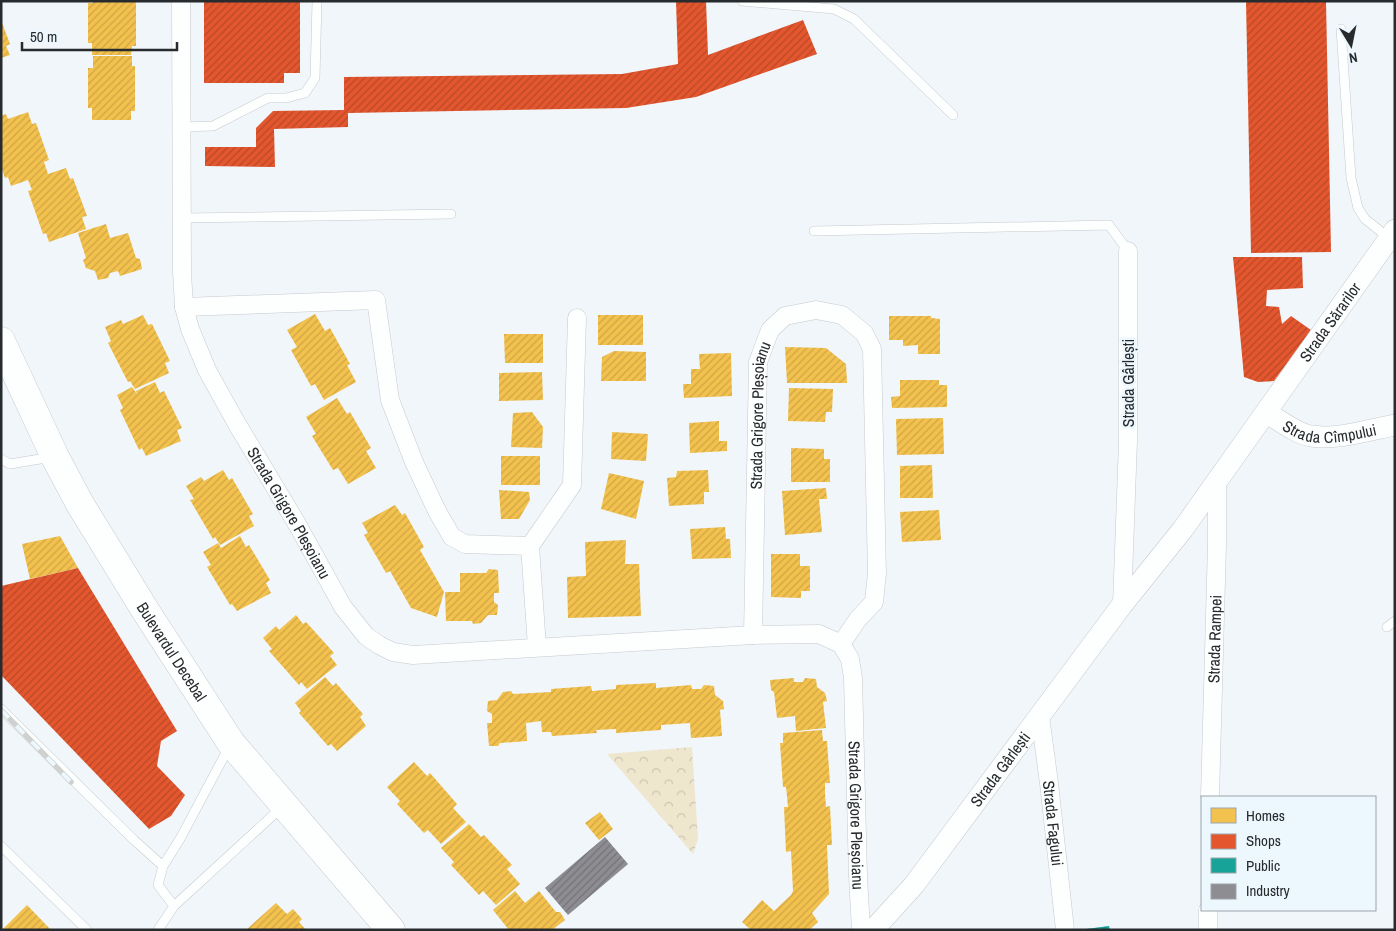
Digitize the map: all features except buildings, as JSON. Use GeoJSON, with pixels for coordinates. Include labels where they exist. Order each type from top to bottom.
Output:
{"type":"FeatureCollection","features":[{"type":"Feature","properties":{"kind":"main road","name":"Bulevardul Decebal"},"geometry":{"type":"LineString","coordinates":[[1,342],[54,457],[80,504],[145,610],[231,743],[391,930]]}},
{"type":"Feature","properties":{"kind":"street","name":"Strada Grigore Pleșoianu"},"geometry":{"type":"LineString","coordinates":[[181,1],[181,218],[184,307],[190,329],[207,370],[344,607],[366,636],[393,652],[413,655],[753,634],[819,634],[841,644],[850,659],[854,678],[861,930]]}},
{"type":"Feature","properties":{"kind":"street","name":"Strada Sărarilor"},"geometry":{"type":"LineString","coordinates":[[1267,413],[1392,234]]}},
{"type":"Feature","properties":{"kind":"street","name":"Strada Gârlești"},"geometry":{"type":"LineString","coordinates":[[1122,605],[1128,441],[1128,251]]}},
{"type":"Feature","properties":{"kind":"street"},"geometry":{"type":"LineString","coordinates":[[184,307],[376,300],[390,400],[414,462],[452,538],[465,544],[530,546]]}},
{"type":"Feature","properties":{"kind":"street","name":"Strada Grigore Pleșoianu"},"geometry":{"type":"LineString","coordinates":[[753,634],[758,362],[770,330],[785,316],[816,310],[842,315],[864,333],[872,349],[877,563],[874,602],[858,618],[841,644]]}},
{"type":"Feature","properties":{"kind":"street"},"geometry":{"type":"LineString","coordinates":[[537,648],[530,546],[572,485],[577,318]]}},
{"type":"Feature","properties":{"kind":"street","name":"Strada Gârlești"},"geometry":{"type":"LineString","coordinates":[[873,930],[914,885],[1122,605],[1183,529],[1267,413]]}},
{"type":"Feature","properties":{"kind":"street","name":"Strada Cîmpului"},"geometry":{"type":"LineString","coordinates":[[1267,413],[1288,426],[1310,436],[1334,437],[1395,425]]}},
{"type":"Feature","properties":{"kind":"street","name":"Strada Rampei"},"geometry":{"type":"LineString","coordinates":[[1210,796],[1217,481]]}},
{"type":"Feature","properties":{"kind":"street","name":"Strada Fagului"},"geometry":{"type":"LineString","coordinates":[[1040,716],[1065,930]]}},
{"type":"Feature","properties":{"kind":"street"},"geometry":{"type":"LineString","coordinates":[[1208,911],[1208,930]]}},
{"type":"Feature","properties":{"kind":"lane"},"geometry":{"type":"LineString","coordinates":[[181,126],[213,126],[268,98],[286,98],[305,92],[315,78],[317,1]]}},
{"type":"Feature","properties":{"kind":"lane"},"geometry":{"type":"LineString","coordinates":[[742,1],[834,9],[854,19],[953,115]]}},
{"type":"Feature","properties":{"kind":"lane"},"geometry":{"type":"LineString","coordinates":[[1341,30],[1352,178],[1358,208],[1365,219],[1392,234]]}},
{"type":"Feature","properties":{"kind":"lane"},"geometry":{"type":"LineString","coordinates":[[181,218],[451,214]]}},
{"type":"Feature","properties":{"kind":"lane"},"geometry":{"type":"LineString","coordinates":[[814,231],[1109,225],[1128,251]]}},
{"type":"Feature","properties":{"kind":"lane"},"geometry":{"type":"LineString","coordinates":[[1,459],[10,464],[54,457]]}},
{"type":"Feature","properties":{"kind":"lane"},"geometry":{"type":"LineString","coordinates":[[1387,627],[1395,621]]}},
{"type":"Feature","properties":{"kind":"lane"},"geometry":{"type":"LineString","coordinates":[[3,714],[163,866]]}},
{"type":"Feature","properties":{"kind":"lane"},"geometry":{"type":"LineString","coordinates":[[174,906],[158,885],[163,866],[180,839],[231,743]]}},
{"type":"Feature","properties":{"kind":"lane"},"geometry":{"type":"LineString","coordinates":[[158,930],[174,906],[284,806]]}},
{"type":"Feature","properties":{"kind":"lane"},"geometry":{"type":"LineString","coordinates":[[1,846],[87,930]]}},
{"type":"Feature","properties":{"kind":"green space"},"geometry":{"type":"Polygon","coordinates":[[[692,747],[698,839],[693,854],[607,754],[692,747]]]}},
{"type":"Feature","properties":{"kind":"railway"},"geometry":{"type":"LineString","coordinates":[[1,710],[71,782]]}}]}
